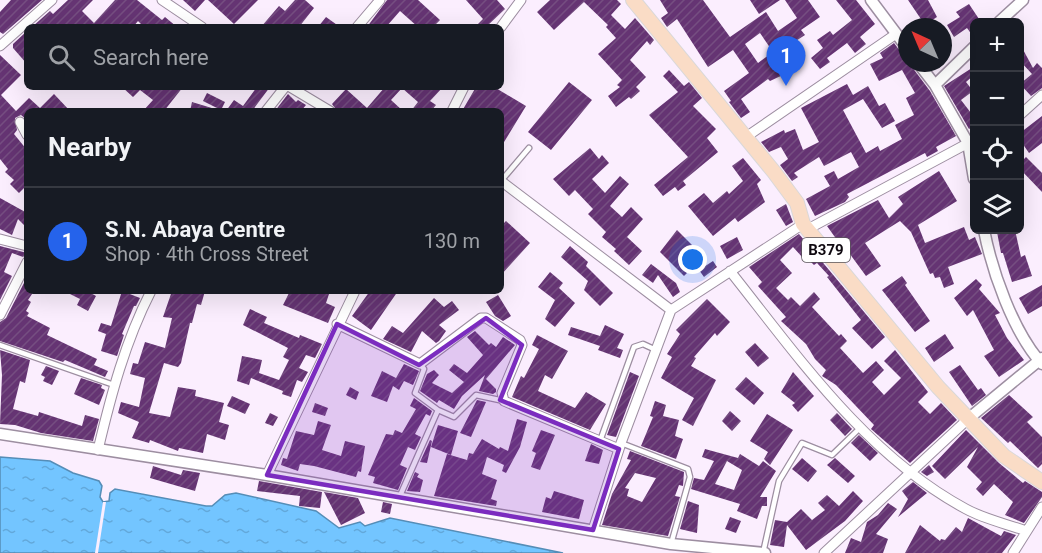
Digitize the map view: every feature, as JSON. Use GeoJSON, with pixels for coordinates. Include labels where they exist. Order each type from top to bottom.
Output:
{"type":"FeatureCollection","features":[{"type":"Feature","properties":{"kind":"main road","name":"B379"},"geometry":{"type":"LineString","coordinates":[[633,0],[746,137],[797,203],[806,226],[938,387],[1004,456],[1042,482]]}},
{"type":"Feature","properties":{"kind":"street"},"geometry":{"type":"LineString","coordinates":[[25,24],[52,0]]}},
{"type":"Feature","properties":{"kind":"street"},"geometry":{"type":"LineString","coordinates":[[162,0],[198,24]]}},
{"type":"Feature","properties":{"kind":"street"},"geometry":{"type":"LineString","coordinates":[[360,24],[380,0]]}},
{"type":"Feature","properties":{"kind":"street"},"geometry":{"type":"LineString","coordinates":[[503,24],[521,0]]}},
{"type":"Feature","properties":{"kind":"street"},"geometry":{"type":"LineString","coordinates":[[871,0],[898,37]]}},
{"type":"Feature","properties":{"kind":"street"},"geometry":{"type":"LineString","coordinates":[[1003,18],[1023,0]]}},
{"type":"Feature","properties":{"kind":"street"},"geometry":{"type":"LineString","coordinates":[[0,46],[24,25]]}},
{"type":"Feature","properties":{"kind":"street"},"geometry":{"type":"LineString","coordinates":[[746,137],[896,34]]}},
{"type":"Feature","properties":{"kind":"street"},"geometry":{"type":"LineString","coordinates":[[935,85],[970,52]]}},
{"type":"Feature","properties":{"kind":"street"},"geometry":{"type":"LineString","coordinates":[[925,72],[970,139]]}},
{"type":"Feature","properties":{"kind":"street"},"geometry":{"type":"LineString","coordinates":[[268,108],[283,90]]}},
{"type":"Feature","properties":{"kind":"street"},"geometry":{"type":"LineString","coordinates":[[299,90],[326,108]]}},
{"type":"Feature","properties":{"kind":"street"},"geometry":{"type":"LineString","coordinates":[[454,108],[462,90]]}},
{"type":"Feature","properties":{"kind":"street"},"geometry":{"type":"LineString","coordinates":[[1024,111],[1042,95]]}},
{"type":"Feature","properties":{"kind":"street"},"geometry":{"type":"LineString","coordinates":[[20,122],[24,129]]}},
{"type":"Feature","properties":{"kind":"street"},"geometry":{"type":"LineString","coordinates":[[593,530],[620,446],[671,310],[730,271],[806,226],[970,142]]}},
{"type":"Feature","properties":{"kind":"street"},"geometry":{"type":"LineString","coordinates":[[504,183],[671,310]]}},
{"type":"Feature","properties":{"kind":"street"},"geometry":{"type":"LineString","coordinates":[[824,553],[969,419],[1041,360],[1009,310],[989,257],[985,234]]}},
{"type":"Feature","properties":{"kind":"street"},"geometry":{"type":"LineString","coordinates":[[0,239],[24,245]]}},
{"type":"Feature","properties":{"kind":"street"},"geometry":{"type":"LineString","coordinates":[[0,315],[24,268]]}},
{"type":"Feature","properties":{"kind":"street"},"geometry":{"type":"LineString","coordinates":[[730,271],[778,333],[882,451],[967,510],[1026,531]]}},
{"type":"Feature","properties":{"kind":"street"},"geometry":{"type":"LineString","coordinates":[[98,450],[114,385],[133,327],[150,294]]}},
{"type":"Feature","properties":{"kind":"street"},"geometry":{"type":"LineString","coordinates":[[267,475],[353,294]]}},
{"type":"Feature","properties":{"kind":"street"},"geometry":{"type":"LineString","coordinates":[[338,324],[420,364],[481,318],[486,318],[520,340],[522,345],[502,393],[504,401],[600,441],[620,446]]}},
{"type":"Feature","properties":{"kind":"street"},"geometry":{"type":"LineString","coordinates":[[0,434],[267,475],[671,544],[764,553]]}},
{"type":"Feature","properties":{"kind":"street"},"geometry":{"type":"LineString","coordinates":[[1013,553],[1042,507]]}},
{"type":"Feature","properties":{"kind":"lane"},"geometry":{"type":"LineString","coordinates":[[504,177],[529,148]]}},
{"type":"Feature","properties":{"kind":"lane"},"geometry":{"type":"LineString","coordinates":[[600,441],[634,347],[643,344],[656,350]]}},
{"type":"Feature","properties":{"kind":"lane"},"geometry":{"type":"LineString","coordinates":[[0,345],[114,385]]}},
{"type":"Feature","properties":{"kind":"lane"},"geometry":{"type":"LineString","coordinates":[[420,364],[424,369],[415,393],[438,410],[454,417],[476,395],[504,401]]}},
{"type":"Feature","properties":{"kind":"lane"},"geometry":{"type":"LineString","coordinates":[[399,498],[438,410]]}},
{"type":"Feature","properties":{"kind":"lane"},"geometry":{"type":"LineString","coordinates":[[764,553],[779,481],[802,443],[832,455],[860,428]]}},
{"type":"Feature","properties":{"kind":"lane"},"geometry":{"type":"LineString","coordinates":[[620,446],[688,469],[690,477],[671,544]]}},
{"type":"Feature","properties":{"kind":"highlighted area"},"geometry":{"type":"Polygon","coordinates":[[[486,318],[522,345],[500,400],[619,449],[593,530],[267,475],[337,324],[419,365],[486,318]]]}},
{"type":"Feature","properties":{"kind":"water"},"geometry":{"type":"Polygon","coordinates":[[[0,457],[50,461],[73,473],[99,481],[102,486],[100,497],[103,502],[109,501],[110,493],[115,489],[206,506],[212,506],[225,495],[236,493],[316,511],[339,528],[360,522],[365,526],[390,518],[563,553],[0,553],[0,457]]]}},
{"type":"Feature","properties":{"kind":"pier"},"geometry":{"type":"Polygon","coordinates":[[[103,502],[106,502],[98,553],[95,553],[103,502]]]}},
{"type":"Feature","properties":{"kind":"building"},"geometry":{"type":"Polygon","coordinates":[[[11,0],[42,0],[3,34],[0,32],[0,12],[11,0]]]}},
{"type":"Feature","properties":{"kind":"building"},"geometry":{"type":"Polygon","coordinates":[[[68,0],[93,0],[82,11],[94,23],[115,0],[137,0],[162,20],[165,17],[173,24],[141,24],[138,21],[136,24],[35,24],[50,11],[53,14],[68,0]]]}},
{"type":"Feature","properties":{"kind":"building"},"geometry":{"type":"Polygon","coordinates":[[[183,0],[205,0],[195,11],[183,0]]]}},
{"type":"Feature","properties":{"kind":"building"},"geometry":{"type":"Polygon","coordinates":[[[208,0],[258,0],[234,24],[208,0]]]}},
{"type":"Feature","properties":{"kind":"building"},"geometry":{"type":"Polygon","coordinates":[[[295,0],[305,0],[314,8],[301,24],[264,24],[279,6],[285,11],[295,0]]]}},
{"type":"Feature","properties":{"kind":"building"},"geometry":{"type":"Polygon","coordinates":[[[387,0],[418,0],[440,20],[436,24],[415,24],[400,11],[389,24],[369,24],[387,0]]]}},
{"type":"Feature","properties":{"kind":"building"},"geometry":{"type":"Polygon","coordinates":[[[466,0],[497,0],[505,9],[489,24],[478,24],[483,19],[466,0]]]}},
{"type":"Feature","properties":{"kind":"building"},"geometry":{"type":"Polygon","coordinates":[[[550,0],[617,0],[621,4],[611,15],[625,29],[635,18],[654,40],[650,45],[647,41],[630,60],[646,77],[636,87],[640,91],[616,107],[608,96],[620,87],[617,85],[622,80],[598,54],[616,38],[606,27],[608,25],[584,2],[554,30],[537,12],[550,0]]]}},
{"type":"Feature","properties":{"kind":"building"},"geometry":{"type":"Polygon","coordinates":[[[660,0],[703,0],[730,37],[766,12],[778,31],[797,18],[785,0],[808,0],[820,17],[801,30],[805,35],[788,46],[799,62],[785,74],[770,81],[768,79],[741,99],[750,112],[741,118],[724,91],[749,73],[733,50],[708,67],[677,19],[667,27],[661,18],[668,13],[660,0]],[[760,33],[745,44],[758,63],[773,52],[760,33]]]}},
{"type":"Feature","properties":{"kind":"building"},"geometry":{"type":"Polygon","coordinates":[[[750,0],[780,0],[759,14],[750,0]]]}},
{"type":"Feature","properties":{"kind":"building"},"geometry":{"type":"Polygon","coordinates":[[[836,0],[856,0],[875,24],[860,37],[866,44],[855,53],[847,43],[827,58],[830,62],[820,69],[811,58],[823,48],[817,40],[830,31],[833,35],[852,20],[836,0]]]}},
{"type":"Feature","properties":{"kind":"building"},"geometry":{"type":"Polygon","coordinates":[[[908,0],[928,0],[937,17],[920,18],[908,0]]]}},
{"type":"Feature","properties":{"kind":"building"},"geometry":{"type":"Polygon","coordinates":[[[969,4],[978,18],[970,18],[970,32],[967,28],[954,37],[952,22],[960,17],[956,12],[969,4]]]}},
{"type":"Feature","properties":{"kind":"building"},"geometry":{"type":"Polygon","coordinates":[[[326,17],[336,24],[320,24],[326,17]]]}},
{"type":"Feature","properties":{"kind":"building"},"geometry":{"type":"Polygon","coordinates":[[[24,34],[24,61],[13,48],[13,44],[24,34]]]}},
{"type":"Feature","properties":{"kind":"building"},"geometry":{"type":"Polygon","coordinates":[[[894,43],[898,48],[898,72],[879,81],[870,64],[883,58],[880,53],[894,43]]]}},
{"type":"Feature","properties":{"kind":"building"},"geometry":{"type":"Polygon","coordinates":[[[1024,51],[1033,68],[1037,63],[1042,68],[1042,88],[1031,96],[1024,88],[1024,81],[1032,74],[1024,65],[1024,51]]]}},
{"type":"Feature","properties":{"kind":"building"},"geometry":{"type":"Polygon","coordinates":[[[0,55],[21,75],[1,95],[16,111],[29,98],[40,108],[24,108],[24,118],[21,115],[15,118],[17,130],[14,134],[24,146],[24,188],[19,193],[10,184],[14,180],[5,172],[8,169],[0,159],[0,55]]]}},
{"type":"Feature","properties":{"kind":"building"},"geometry":{"type":"Polygon","coordinates":[[[970,69],[970,78],[966,82],[970,87],[970,93],[961,100],[970,112],[970,128],[969,129],[944,86],[970,69]]]}},
{"type":"Feature","properties":{"kind":"building"},"geometry":{"type":"Polygon","coordinates":[[[669,70],[684,86],[689,82],[702,98],[693,106],[716,129],[707,138],[718,152],[683,181],[686,185],[678,191],[675,187],[663,196],[654,185],[688,157],[649,115],[678,92],[663,76],[669,70]]]}},
{"type":"Feature","properties":{"kind":"building"},"geometry":{"type":"Polygon","coordinates":[[[903,72],[916,72],[930,91],[956,136],[936,147],[938,151],[927,157],[925,153],[847,194],[849,197],[845,202],[815,216],[806,199],[830,186],[824,176],[834,171],[838,179],[859,167],[851,152],[824,166],[819,157],[794,173],[798,177],[792,181],[780,165],[788,159],[781,147],[769,152],[761,142],[784,130],[785,133],[795,129],[803,150],[819,142],[801,108],[847,84],[853,95],[868,86],[879,106],[885,103],[895,121],[882,128],[863,99],[843,110],[866,153],[878,146],[880,151],[902,139],[895,125],[914,115],[906,98],[915,93],[903,72]]]}},
{"type":"Feature","properties":{"kind":"building"},"geometry":{"type":"Polygon","coordinates":[[[569,82],[592,100],[551,150],[528,132],[569,82]]]}},
{"type":"Feature","properties":{"kind":"building"},"geometry":{"type":"Polygon","coordinates":[[[125,90],[140,90],[133,97],[125,90]]]}},
{"type":"Feature","properties":{"kind":"building"},"geometry":{"type":"Polygon","coordinates":[[[140,90],[181,90],[166,108],[146,108],[153,100],[140,90]]]}},
{"type":"Feature","properties":{"kind":"building"},"geometry":{"type":"Polygon","coordinates":[[[255,90],[268,90],[254,108],[228,108],[234,100],[243,106],[255,90]]]}},
{"type":"Feature","properties":{"kind":"building"},"geometry":{"type":"Polygon","coordinates":[[[347,90],[367,108],[335,108],[332,104],[347,90]]]}},
{"type":"Feature","properties":{"kind":"building"},"geometry":{"type":"Polygon","coordinates":[[[382,90],[400,90],[391,100],[400,108],[367,108],[382,90]]]}},
{"type":"Feature","properties":{"kind":"building"},"geometry":{"type":"Polygon","coordinates":[[[404,90],[440,90],[430,101],[436,105],[434,108],[413,108],[418,102],[404,90]]]}},
{"type":"Feature","properties":{"kind":"building"},"geometry":{"type":"Polygon","coordinates":[[[474,90],[499,90],[526,106],[504,142],[504,108],[464,108],[474,90]]]}},
{"type":"Feature","properties":{"kind":"building"},"geometry":{"type":"Polygon","coordinates":[[[207,93],[225,102],[222,108],[217,108],[203,101],[207,93]]]}},
{"type":"Feature","properties":{"kind":"building"},"geometry":{"type":"Polygon","coordinates":[[[54,94],[67,108],[40,108],[54,94]]]}},
{"type":"Feature","properties":{"kind":"building"},"geometry":{"type":"Polygon","coordinates":[[[288,94],[296,102],[298,100],[306,105],[304,108],[277,108],[288,94]]]}},
{"type":"Feature","properties":{"kind":"building"},"geometry":{"type":"Polygon","coordinates":[[[192,102],[212,108],[191,108],[192,102]]]}},
{"type":"Feature","properties":{"kind":"building"},"geometry":{"type":"Polygon","coordinates":[[[1042,116],[1042,143],[1029,153],[1024,146],[1024,130],[1042,116]]]}},
{"type":"Feature","properties":{"kind":"building"},"geometry":{"type":"Polygon","coordinates":[[[590,148],[599,159],[602,155],[609,163],[592,179],[605,193],[620,176],[629,184],[610,206],[622,217],[631,207],[643,219],[627,237],[642,251],[629,265],[602,237],[606,232],[588,214],[593,209],[575,190],[569,196],[553,179],[590,148]]]}},
{"type":"Feature","properties":{"kind":"building"},"geometry":{"type":"Polygon","coordinates":[[[1026,157],[1042,173],[1042,192],[1024,173],[1026,157]]]}},
{"type":"Feature","properties":{"kind":"building"},"geometry":{"type":"Polygon","coordinates":[[[743,158],[761,180],[757,184],[765,202],[738,222],[735,218],[713,236],[688,206],[704,193],[713,203],[727,191],[729,194],[743,181],[732,166],[743,158]]]}},
{"type":"Feature","properties":{"kind":"building"},"geometry":{"type":"Polygon","coordinates":[[[939,171],[957,201],[918,225],[925,243],[964,227],[969,240],[975,237],[982,254],[948,267],[954,284],[944,288],[940,277],[935,278],[933,273],[930,274],[911,232],[900,221],[865,243],[881,266],[866,276],[827,226],[878,200],[889,218],[903,204],[898,197],[939,171]]]}},
{"type":"Feature","properties":{"kind":"building"},"geometry":{"type":"Polygon","coordinates":[[[0,198],[24,211],[24,225],[18,219],[12,235],[0,229],[0,198]]]}},
{"type":"Feature","properties":{"kind":"building"},"geometry":{"type":"Polygon","coordinates":[[[786,204],[793,222],[786,226],[776,210],[786,204]]]}},
{"type":"Feature","properties":{"kind":"building"},"geometry":{"type":"Polygon","coordinates":[[[506,221],[530,243],[504,272],[504,223],[506,221]]]}},
{"type":"Feature","properties":{"kind":"building"},"geometry":{"type":"Polygon","coordinates":[[[677,230],[696,249],[682,261],[684,265],[701,256],[702,258],[684,276],[660,252],[677,230]]]}},
{"type":"Feature","properties":{"kind":"building"},"geometry":{"type":"Polygon","coordinates":[[[799,234],[885,337],[872,349],[852,328],[861,320],[827,277],[829,276],[817,263],[814,265],[805,256],[803,258],[793,247],[780,260],[792,273],[776,288],[788,300],[791,297],[800,306],[814,292],[820,299],[812,307],[839,336],[841,334],[847,341],[840,348],[863,373],[876,361],[884,370],[872,382],[884,395],[901,378],[884,361],[895,350],[928,392],[918,402],[930,414],[941,403],[957,420],[910,463],[871,429],[874,425],[836,385],[822,376],[826,370],[815,359],[806,344],[781,321],[786,317],[758,286],[762,282],[749,267],[799,234]]]}},
{"type":"Feature","properties":{"kind":"building"},"geometry":{"type":"Polygon","coordinates":[[[997,234],[1016,234],[1021,257],[1025,255],[1032,276],[1012,282],[1003,253],[1001,253],[997,234]]]}},
{"type":"Feature","properties":{"kind":"building"},"geometry":{"type":"Polygon","coordinates":[[[737,237],[743,250],[727,259],[720,246],[737,237]]]}},
{"type":"Feature","properties":{"kind":"building"},"geometry":{"type":"Polygon","coordinates":[[[0,246],[24,252],[24,256],[12,253],[4,272],[12,276],[0,300],[0,246]]]}},
{"type":"Feature","properties":{"kind":"building"},"geometry":{"type":"Polygon","coordinates":[[[570,246],[588,262],[586,266],[613,293],[600,306],[584,290],[588,281],[561,257],[570,246]]]}},
{"type":"Feature","properties":{"kind":"building"},"geometry":{"type":"Polygon","coordinates":[[[713,261],[717,267],[704,277],[699,270],[713,261]]]}},
{"type":"Feature","properties":{"kind":"building"},"geometry":{"type":"Polygon","coordinates":[[[651,264],[676,283],[680,292],[673,297],[658,275],[653,283],[642,275],[651,264]]]}},
{"type":"Feature","properties":{"kind":"building"},"geometry":{"type":"Polygon","coordinates":[[[550,272],[563,283],[559,288],[575,303],[555,327],[545,319],[555,300],[538,287],[550,272]]]}},
{"type":"Feature","properties":{"kind":"building"},"geometry":{"type":"Polygon","coordinates":[[[902,276],[907,283],[905,285],[930,321],[915,332],[882,290],[902,276]]]}},
{"type":"Feature","properties":{"kind":"building"},"geometry":{"type":"Polygon","coordinates":[[[976,279],[982,285],[979,289],[1000,313],[995,315],[1007,338],[1024,360],[999,377],[984,356],[994,350],[973,310],[967,316],[954,298],[976,279]]]}},
{"type":"Feature","properties":{"kind":"building"},"geometry":{"type":"Polygon","coordinates":[[[24,283],[24,294],[32,294],[28,300],[31,302],[26,311],[29,313],[27,316],[50,328],[47,335],[97,359],[94,365],[108,371],[105,377],[65,360],[63,362],[0,341],[0,322],[6,318],[24,283]]]}},
{"type":"Feature","properties":{"kind":"building"},"geometry":{"type":"Polygon","coordinates":[[[1042,285],[1042,306],[1028,314],[1019,298],[1042,285]]]}},
{"type":"Feature","properties":{"kind":"building"},"geometry":{"type":"Polygon","coordinates":[[[70,294],[96,296],[88,311],[77,305],[80,299],[70,294]]]}},
{"type":"Feature","properties":{"kind":"building"},"geometry":{"type":"Polygon","coordinates":[[[121,294],[140,298],[122,334],[124,335],[117,356],[101,351],[106,334],[98,331],[101,323],[111,326],[121,294]]]}},
{"type":"Feature","properties":{"kind":"building"},"geometry":{"type":"Polygon","coordinates":[[[171,294],[204,294],[201,305],[197,304],[192,323],[190,323],[181,363],[178,367],[164,363],[149,413],[170,417],[178,387],[196,390],[195,396],[224,403],[219,422],[229,425],[225,440],[207,434],[203,453],[179,448],[178,451],[150,440],[149,443],[132,438],[139,422],[118,413],[121,402],[139,407],[145,378],[130,374],[133,363],[138,364],[145,342],[165,348],[172,318],[163,317],[171,294]]]}},
{"type":"Feature","properties":{"kind":"building"},"geometry":{"type":"Polygon","coordinates":[[[288,294],[329,294],[326,303],[335,307],[328,323],[283,305],[288,294]]]}},
{"type":"Feature","properties":{"kind":"building"},"geometry":{"type":"Polygon","coordinates":[[[368,294],[396,294],[371,330],[352,316],[368,294]]]}},
{"type":"Feature","properties":{"kind":"building"},"geometry":{"type":"Polygon","coordinates":[[[498,295],[511,316],[503,321],[495,316],[486,302],[498,295]]]}},
{"type":"Feature","properties":{"kind":"building"},"geometry":{"type":"Polygon","coordinates":[[[434,298],[444,307],[452,301],[459,310],[439,325],[446,331],[439,341],[436,343],[422,331],[411,352],[383,339],[392,326],[403,333],[434,298]]]}},
{"type":"Feature","properties":{"kind":"building"},"geometry":{"type":"Polygon","coordinates":[[[707,299],[730,322],[717,336],[715,333],[694,357],[696,358],[691,366],[716,380],[693,426],[682,420],[694,398],[661,378],[672,357],[667,354],[680,334],[676,330],[707,299]]]}},
{"type":"Feature","properties":{"kind":"building"},"geometry":{"type":"Polygon","coordinates":[[[250,309],[267,317],[264,323],[299,338],[300,335],[322,344],[315,358],[306,355],[299,368],[308,372],[302,382],[297,380],[291,397],[282,394],[283,391],[251,378],[249,385],[237,381],[242,356],[262,360],[259,373],[279,380],[289,360],[283,357],[288,348],[243,325],[250,309]]]}},
{"type":"Feature","properties":{"kind":"building"},"geometry":{"type":"Polygon","coordinates":[[[605,325],[624,334],[617,348],[623,350],[620,358],[598,350],[600,346],[568,335],[571,327],[600,336],[605,325]]]}},
{"type":"Feature","properties":{"kind":"building"},"geometry":{"type":"Polygon","coordinates":[[[475,331],[489,345],[491,343],[496,347],[503,337],[515,345],[486,379],[496,389],[496,392],[493,394],[479,391],[485,375],[462,396],[454,409],[439,400],[437,403],[420,391],[427,374],[434,370],[439,375],[432,383],[452,393],[464,382],[449,370],[454,364],[467,373],[483,355],[467,337],[475,331]]]}},
{"type":"Feature","properties":{"kind":"building"},"geometry":{"type":"Polygon","coordinates":[[[945,334],[954,348],[934,362],[925,348],[945,334]]]}},
{"type":"Feature","properties":{"kind":"building"},"geometry":{"type":"Polygon","coordinates":[[[537,335],[568,351],[552,379],[545,375],[538,391],[575,408],[586,392],[606,404],[590,430],[512,397],[521,376],[524,378],[539,349],[532,345],[537,335]]]}},
{"type":"Feature","properties":{"kind":"building"},"geometry":{"type":"Polygon","coordinates":[[[755,343],[769,358],[758,367],[745,352],[755,343]]]}},
{"type":"Feature","properties":{"kind":"building"},"geometry":{"type":"Polygon","coordinates":[[[0,350],[30,360],[25,383],[20,381],[13,409],[38,416],[39,412],[82,426],[85,415],[99,419],[93,441],[0,424],[2,375],[0,350]]]}},
{"type":"Feature","properties":{"kind":"building"},"geometry":{"type":"Polygon","coordinates":[[[404,364],[419,371],[413,385],[404,381],[399,390],[393,386],[387,402],[371,396],[382,371],[396,378],[404,364]]]}},
{"type":"Feature","properties":{"kind":"building"},"geometry":{"type":"Polygon","coordinates":[[[960,365],[978,390],[981,388],[986,395],[972,406],[949,372],[960,365]]]}},
{"type":"Feature","properties":{"kind":"building"},"geometry":{"type":"Polygon","coordinates":[[[46,366],[59,371],[52,385],[43,381],[45,377],[41,375],[46,366]]]}},
{"type":"Feature","properties":{"kind":"building"},"geometry":{"type":"Polygon","coordinates":[[[630,372],[639,376],[616,437],[607,435],[630,372]]]}},
{"type":"Feature","properties":{"kind":"building"},"geometry":{"type":"Polygon","coordinates":[[[793,372],[814,396],[798,412],[792,405],[795,403],[781,392],[793,372]]]}},
{"type":"Feature","properties":{"kind":"building"},"geometry":{"type":"Polygon","coordinates":[[[746,377],[764,393],[754,405],[735,389],[746,377]]]}},
{"type":"Feature","properties":{"kind":"building"},"geometry":{"type":"Polygon","coordinates":[[[81,378],[102,385],[101,388],[105,390],[99,405],[74,394],[81,378]]]}},
{"type":"Feature","properties":{"kind":"building"},"geometry":{"type":"Polygon","coordinates":[[[350,387],[359,392],[356,400],[346,395],[350,387]]]}},
{"type":"Feature","properties":{"kind":"building"},"geometry":{"type":"Polygon","coordinates":[[[1009,395],[1033,417],[1027,422],[1042,437],[1042,464],[1038,468],[1010,441],[1008,443],[981,418],[1009,395]]]}},
{"type":"Feature","properties":{"kind":"building"},"geometry":{"type":"Polygon","coordinates":[[[232,396],[250,404],[245,414],[227,406],[232,396]]]}},
{"type":"Feature","properties":{"kind":"building"},"geometry":{"type":"Polygon","coordinates":[[[414,398],[432,411],[430,416],[426,414],[415,434],[421,437],[415,450],[408,447],[400,465],[407,468],[398,490],[373,483],[375,477],[368,475],[386,434],[393,435],[395,430],[402,433],[416,409],[410,406],[414,398]]]}},
{"type":"Feature","properties":{"kind":"building"},"geometry":{"type":"Polygon","coordinates":[[[477,400],[486,402],[471,437],[460,433],[477,400]]]}},
{"type":"Feature","properties":{"kind":"building"},"geometry":{"type":"Polygon","coordinates":[[[655,401],[666,405],[663,416],[679,420],[675,436],[683,439],[676,459],[641,446],[653,417],[650,416],[655,401]]]}},
{"type":"Feature","properties":{"kind":"building"},"geometry":{"type":"Polygon","coordinates":[[[315,403],[328,408],[325,416],[312,412],[315,403]]]}},
{"type":"Feature","properties":{"kind":"building"},"geometry":{"type":"Polygon","coordinates":[[[730,411],[741,421],[732,431],[722,421],[730,411]]]}},
{"type":"Feature","properties":{"kind":"building"},"geometry":{"type":"Polygon","coordinates":[[[270,413],[278,417],[273,426],[265,423],[270,413]]]}},
{"type":"Feature","properties":{"kind":"building"},"geometry":{"type":"Polygon","coordinates":[[[837,413],[852,429],[845,436],[830,420],[837,413]]]}},
{"type":"Feature","properties":{"kind":"building"},"geometry":{"type":"Polygon","coordinates":[[[767,414],[793,430],[770,465],[764,459],[768,452],[750,441],[767,414]]]}},
{"type":"Feature","properties":{"kind":"building"},"geometry":{"type":"Polygon","coordinates":[[[517,419],[527,422],[520,447],[506,473],[502,471],[504,465],[487,457],[482,474],[497,480],[491,499],[497,501],[496,506],[434,496],[447,454],[467,460],[469,453],[473,454],[482,439],[499,449],[500,447],[508,451],[517,419]]]}},
{"type":"Feature","properties":{"kind":"building"},"geometry":{"type":"Polygon","coordinates":[[[318,421],[331,425],[322,450],[341,456],[345,441],[365,446],[361,472],[358,471],[356,477],[314,466],[300,464],[298,471],[281,465],[283,458],[287,459],[296,431],[314,435],[318,421]]]}},
{"type":"Feature","properties":{"kind":"building"},"geometry":{"type":"Polygon","coordinates":[[[438,425],[458,431],[451,455],[431,447],[438,425]]]}},
{"type":"Feature","properties":{"kind":"building"},"geometry":{"type":"Polygon","coordinates":[[[541,430],[555,435],[540,470],[531,467],[536,453],[532,451],[541,430]]]}},
{"type":"Feature","properties":{"kind":"building"},"geometry":{"type":"Polygon","coordinates":[[[966,430],[1023,483],[1025,481],[1042,492],[1042,497],[1024,523],[1005,515],[1013,502],[994,484],[983,496],[976,489],[982,482],[967,467],[978,447],[945,479],[932,466],[966,430]]]}},
{"type":"Feature","properties":{"kind":"building"},"geometry":{"type":"Polygon","coordinates":[[[859,435],[878,453],[870,461],[851,443],[859,435]]]}},
{"type":"Feature","properties":{"kind":"building"},"geometry":{"type":"Polygon","coordinates":[[[430,440],[432,441],[427,463],[420,462],[430,440]]]}},
{"type":"Feature","properties":{"kind":"building"},"geometry":{"type":"Polygon","coordinates":[[[591,444],[603,450],[599,464],[585,461],[591,444]]]}},
{"type":"Feature","properties":{"kind":"building"},"geometry":{"type":"Polygon","coordinates":[[[705,449],[738,458],[740,454],[759,466],[763,461],[776,471],[760,497],[767,497],[767,506],[762,506],[757,519],[737,511],[740,504],[691,489],[694,478],[704,480],[714,461],[702,457],[705,449]],[[727,461],[715,484],[734,490],[742,470],[727,461]]]}},
{"type":"Feature","properties":{"kind":"building"},"geometry":{"type":"Polygon","coordinates":[[[630,451],[684,472],[683,486],[679,485],[675,496],[680,497],[668,536],[602,525],[612,494],[631,460],[627,459],[630,451]],[[635,473],[625,488],[629,489],[627,496],[642,502],[656,478],[635,473]]]}},
{"type":"Feature","properties":{"kind":"building"},"geometry":{"type":"Polygon","coordinates":[[[802,458],[817,471],[808,482],[792,469],[802,458]]]}},
{"type":"Feature","properties":{"kind":"building"},"geometry":{"type":"Polygon","coordinates":[[[835,458],[855,476],[848,483],[827,465],[835,458]]]}},
{"type":"Feature","properties":{"kind":"building"},"geometry":{"type":"Polygon","coordinates":[[[929,465],[934,472],[927,476],[921,472],[929,465]]]}},
{"type":"Feature","properties":{"kind":"building"},"geometry":{"type":"Polygon","coordinates":[[[153,466],[181,475],[183,470],[200,473],[195,491],[150,478],[153,466]]]}},
{"type":"Feature","properties":{"kind":"building"},"geometry":{"type":"Polygon","coordinates":[[[415,472],[419,474],[417,477],[423,480],[420,492],[407,491],[415,472]]]}},
{"type":"Feature","properties":{"kind":"building"},"geometry":{"type":"Polygon","coordinates":[[[259,481],[322,492],[320,508],[299,506],[300,496],[257,491],[259,481]]]}},
{"type":"Feature","properties":{"kind":"building"},"geometry":{"type":"Polygon","coordinates":[[[913,482],[927,493],[898,517],[908,499],[902,491],[913,482]]]}},
{"type":"Feature","properties":{"kind":"building"},"geometry":{"type":"Polygon","coordinates":[[[554,491],[584,500],[579,519],[542,512],[546,497],[551,499],[554,491]]]}},
{"type":"Feature","properties":{"kind":"building"},"geometry":{"type":"Polygon","coordinates":[[[853,491],[863,501],[845,521],[806,550],[787,525],[784,547],[770,545],[775,520],[787,522],[801,509],[812,520],[825,510],[818,503],[827,495],[839,506],[853,491]]]}},
{"type":"Feature","properties":{"kind":"building"},"geometry":{"type":"Polygon","coordinates":[[[324,492],[358,498],[365,513],[341,525],[324,492]]]}},
{"type":"Feature","properties":{"kind":"building"},"geometry":{"type":"Polygon","coordinates":[[[688,501],[699,505],[697,533],[680,529],[688,501]]]}},
{"type":"Feature","properties":{"kind":"building"},"geometry":{"type":"Polygon","coordinates":[[[383,502],[392,504],[390,514],[381,512],[383,502]]]}},
{"type":"Feature","properties":{"kind":"building"},"geometry":{"type":"Polygon","coordinates":[[[888,503],[897,509],[876,534],[888,539],[883,553],[845,553],[851,538],[861,542],[867,522],[878,515],[888,503]]]}},
{"type":"Feature","properties":{"kind":"building"},"geometry":{"type":"Polygon","coordinates":[[[730,517],[741,521],[736,533],[725,529],[730,517]]]}},
{"type":"Feature","properties":{"kind":"building"},"geometry":{"type":"Polygon","coordinates":[[[968,518],[1001,536],[1004,531],[1016,535],[1002,553],[905,553],[920,525],[940,541],[945,540],[956,527],[962,532],[968,518]]]}},
{"type":"Feature","properties":{"kind":"place","name":"S.N. Abaya Centre"},"geometry":{"type":"Point","coordinates":[786,86]}}]}
